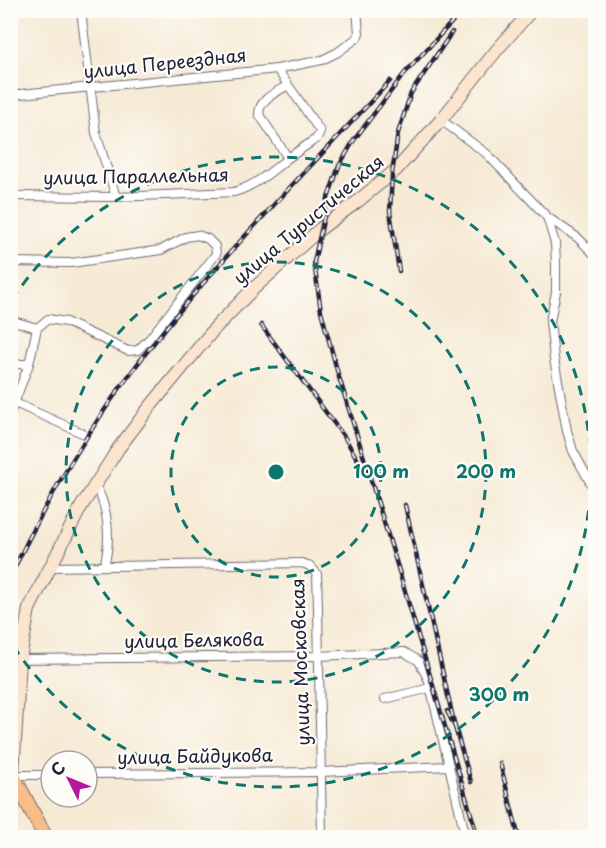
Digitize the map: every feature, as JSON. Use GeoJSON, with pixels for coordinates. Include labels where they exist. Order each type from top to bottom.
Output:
{"type":"FeatureCollection","features":[{"type":"Feature","properties":{"kind":"main road"},"geometry":{"type":"LineString","coordinates":[[12,773],[46,837]]}},
{"type":"Feature","properties":{"kind":"street"},"geometry":{"type":"LineString","coordinates":[[81,10],[96,133],[116,197]]}},
{"type":"Feature","properties":{"kind":"street","name":"улица Переездная"},"geometry":{"type":"LineString","coordinates":[[10,95],[277,69],[322,60],[357,38],[359,33],[357,10]]}},
{"type":"Feature","properties":{"kind":"street","name":"улица Туристическая"},"geometry":{"type":"LineString","coordinates":[[12,773],[20,659],[29,609],[81,507],[142,416],[215,328],[252,290],[320,229],[396,170],[441,120],[532,10]]}},
{"type":"Feature","properties":{"kind":"street"},"geometry":{"type":"LineString","coordinates":[[277,69],[288,84],[262,102],[258,110],[288,158]]}},
{"type":"Feature","properties":{"kind":"street","name":"улица Параллельная"},"geometry":{"type":"LineString","coordinates":[[10,196],[116,197],[234,192],[246,189],[319,135],[320,131],[288,84]]}},
{"type":"Feature","properties":{"kind":"street"},"geometry":{"type":"LineString","coordinates":[[441,120],[487,154],[547,217],[578,238],[596,256]]}},
{"type":"Feature","properties":{"kind":"street"},"geometry":{"type":"LineString","coordinates":[[547,217],[555,243],[556,262],[556,292],[550,321],[554,359],[567,431],[573,451],[596,493]]}},
{"type":"Feature","properties":{"kind":"street"},"geometry":{"type":"LineString","coordinates":[[10,262],[71,263],[161,250],[186,237],[198,235],[208,239],[215,246],[216,254],[138,350],[128,351],[66,322],[48,320],[37,328],[29,364],[10,414]]}},
{"type":"Feature","properties":{"kind":"street"},"geometry":{"type":"LineString","coordinates":[[10,320],[37,328]]}},
{"type":"Feature","properties":{"kind":"street"},"geometry":{"type":"LineString","coordinates":[[10,364],[29,364]]}},
{"type":"Feature","properties":{"kind":"street"},"geometry":{"type":"LineString","coordinates":[[15,403],[82,433]]}},
{"type":"Feature","properties":{"kind":"street"},"geometry":{"type":"LineString","coordinates":[[95,485],[101,495],[105,510],[108,547],[104,566]]}},
{"type":"Feature","properties":{"kind":"street","name":"улица Московская"},"geometry":{"type":"LineString","coordinates":[[51,567],[254,562],[302,563],[310,566],[316,574],[322,837]]}},
{"type":"Feature","properties":{"kind":"street","name":"улица Белякова"},"geometry":{"type":"LineString","coordinates":[[20,659],[319,656],[404,652],[419,661],[430,688]]}},
{"type":"Feature","properties":{"kind":"street"},"geometry":{"type":"LineString","coordinates":[[386,699],[430,688],[466,837]]}},
{"type":"Feature","properties":{"kind":"street","name":"улица Байдукова"},"geometry":{"type":"LineString","coordinates":[[99,774],[321,772],[448,766]]}},
{"type":"Feature","properties":{"kind":"street"},"geometry":{"type":"LineString","coordinates":[[12,773],[39,774]]}},
{"type":"Feature","properties":{"kind":"railway"},"geometry":{"type":"LineString","coordinates":[[463,10],[404,74],[354,140],[339,166],[328,198],[314,262],[321,311],[338,374],[478,838]]}},
{"type":"Feature","properties":{"kind":"railway"},"geometry":{"type":"LineString","coordinates":[[399,271],[390,211],[398,133],[411,93],[452,32]]}},
{"type":"Feature","properties":{"kind":"railway"},"geometry":{"type":"LineString","coordinates":[[10,577],[67,469],[100,416],[136,366],[227,256],[390,81]]}},
{"type":"Feature","properties":{"kind":"railway"},"geometry":{"type":"LineString","coordinates":[[261,325],[345,438],[360,464]]}},
{"type":"Feature","properties":{"kind":"railway"},"geometry":{"type":"LineString","coordinates":[[405,505],[455,727],[447,711]]}},
{"type":"Feature","properties":{"kind":"railway"},"geometry":{"type":"LineString","coordinates":[[455,727],[471,782]]}},
{"type":"Feature","properties":{"kind":"railway"},"geometry":{"type":"LineString","coordinates":[[500,763],[519,838]]}}]}
